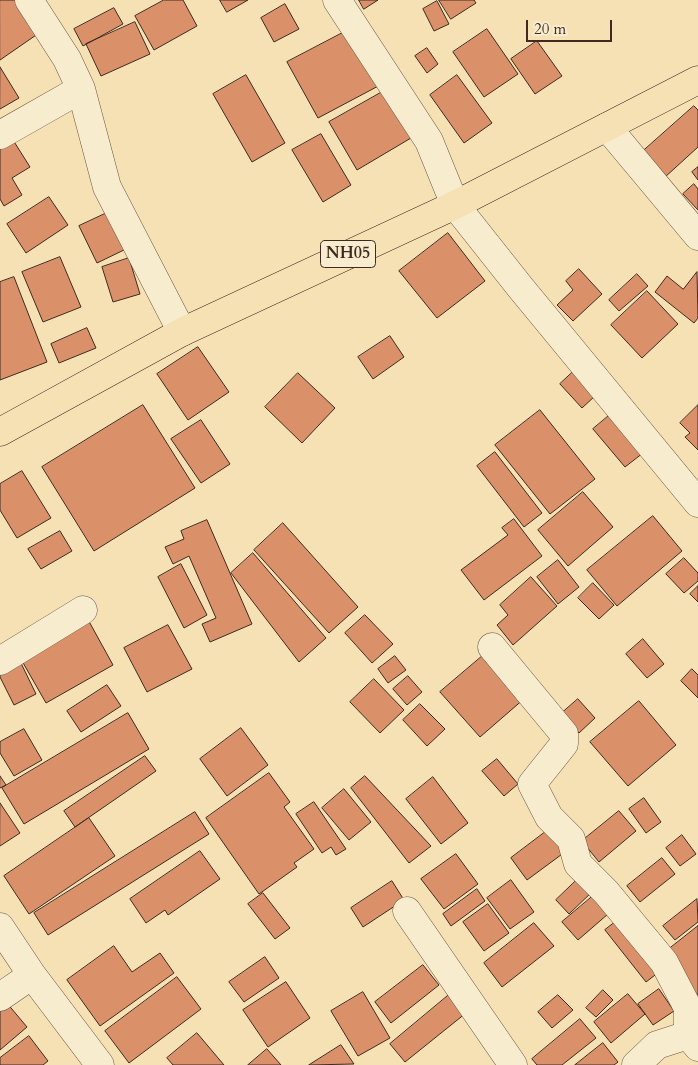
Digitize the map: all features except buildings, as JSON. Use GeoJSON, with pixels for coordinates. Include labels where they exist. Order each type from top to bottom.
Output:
{"type":"FeatureCollection","features":[{"type":"Feature","properties":{"kind":"main road","name":"NH05"},"geometry":{"type":"LineString","coordinates":[[0,432],[182,332],[455,204],[698,80]]}},
{"type":"Feature","properties":{"kind":"street"},"geometry":{"type":"LineString","coordinates":[[29,0],[67,59],[81,89],[107,187],[182,332]]}},
{"type":"Feature","properties":{"kind":"street"},"geometry":{"type":"LineString","coordinates":[[338,0],[429,141],[455,204],[520,287],[698,503]]}},
{"type":"Feature","properties":{"kind":"street"},"geometry":{"type":"LineString","coordinates":[[0,135],[81,89]]}},
{"type":"Feature","properties":{"kind":"street"},"geometry":{"type":"LineString","coordinates":[[607,127],[698,236]]}},
{"type":"Feature","properties":{"kind":"street"},"geometry":{"type":"LineString","coordinates":[[0,661],[83,610]]}},
{"type":"Feature","properties":{"kind":"street"},"geometry":{"type":"LineString","coordinates":[[492,646],[564,734],[564,744],[532,784],[549,817],[571,839],[578,864],[606,892],[664,962],[688,1008],[693,1041],[656,1046],[636,1065]]}},
{"type":"Feature","properties":{"kind":"street"},"geometry":{"type":"LineString","coordinates":[[407,911],[514,1065]]}},
{"type":"Feature","properties":{"kind":"street"},"geometry":{"type":"LineString","coordinates":[[0,927],[32,975],[100,1065]]}},
{"type":"Feature","properties":{"kind":"street"},"geometry":{"type":"LineString","coordinates":[[0,997],[32,975]]}}]}
